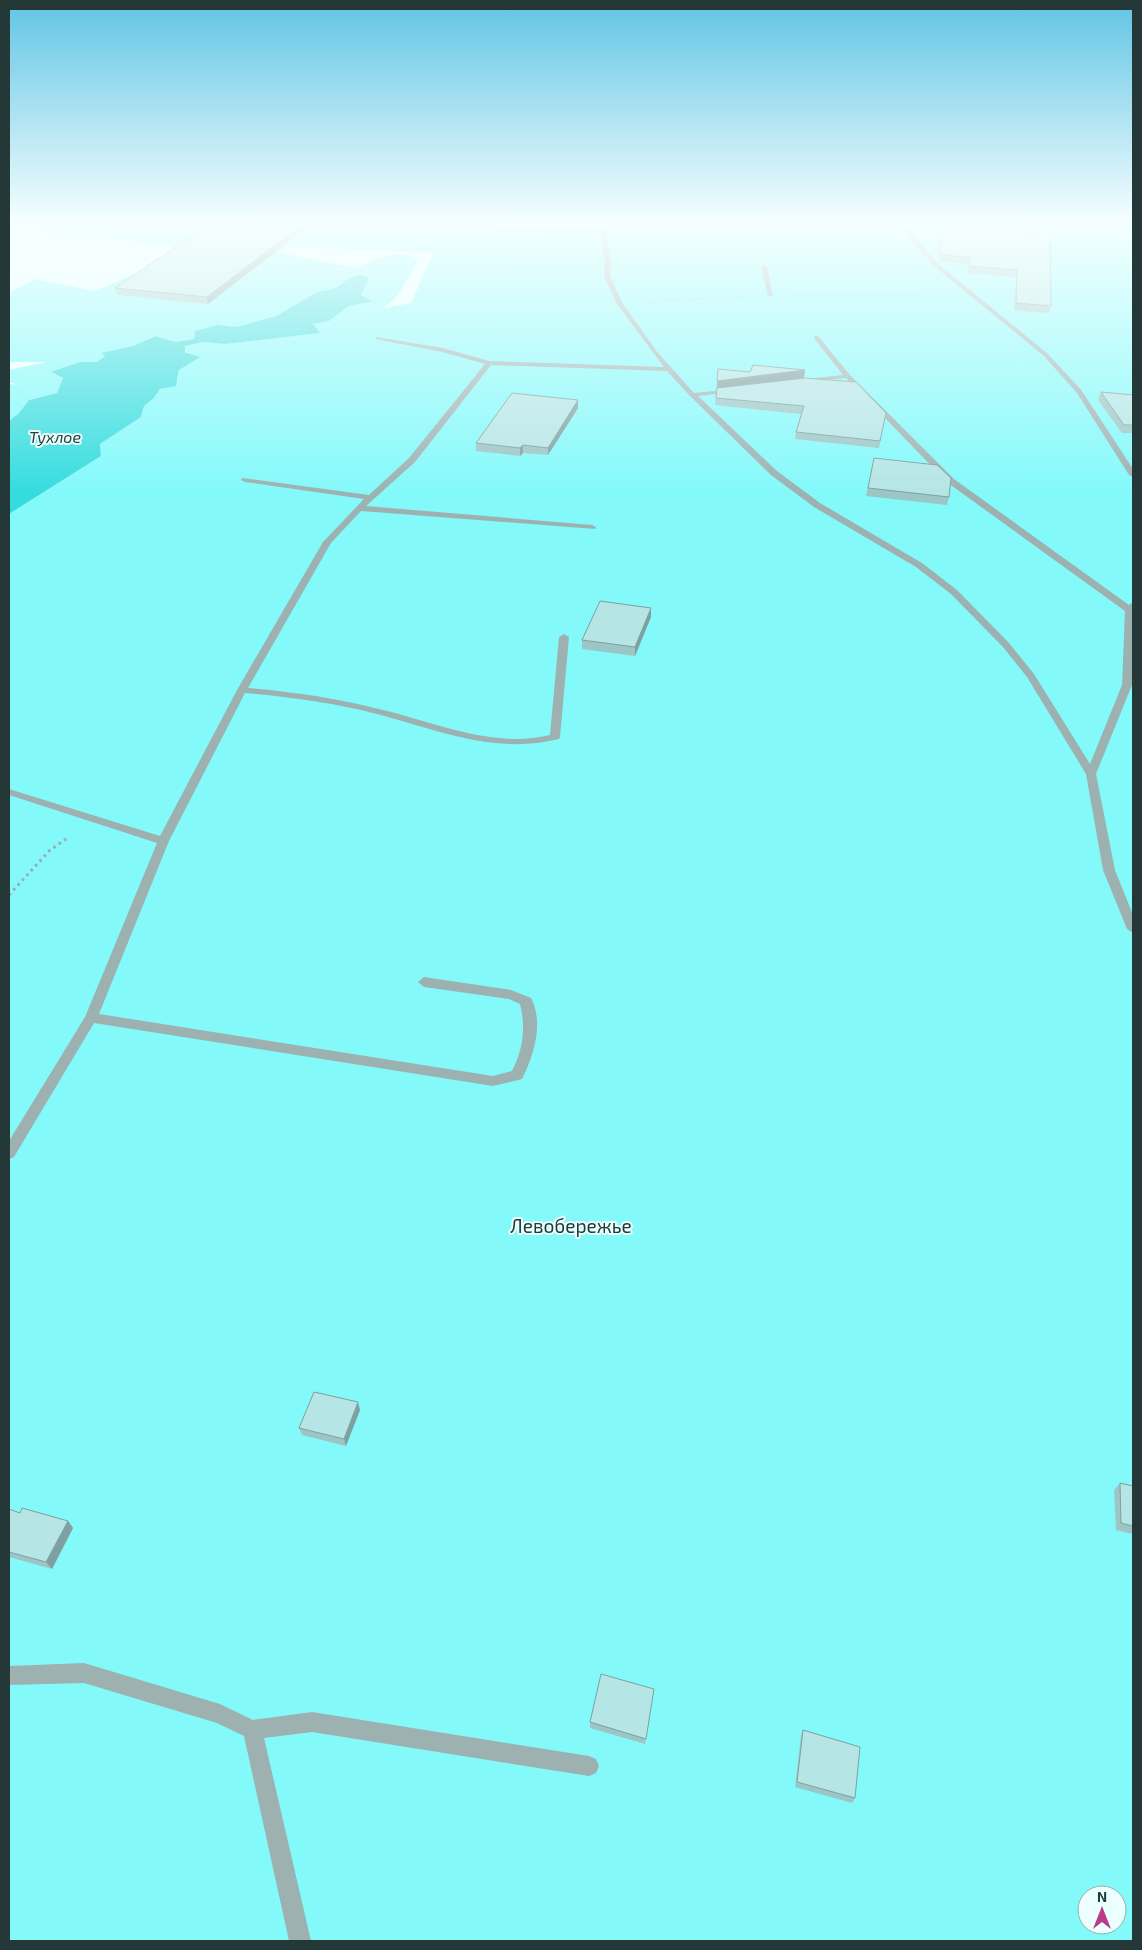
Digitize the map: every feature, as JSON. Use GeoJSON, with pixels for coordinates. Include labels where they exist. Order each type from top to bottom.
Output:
{"type":"FeatureCollection","features":[{"type":"Feature","properties":{"kind":"street"},"geometry":{"type":"LineString","coordinates":[[625,311],[692,395],[774,473],[817,505],[919,565],[954,592],[1006,645],[1031,676],[1090,774],[1108,870],[1133,929]]}},
{"type":"Feature","properties":{"kind":"street"},"geometry":{"type":"LineString","coordinates":[[993,311],[1046,355],[1080,392],[1133,475]]}},
{"type":"Feature","properties":{"kind":"street"},"geometry":{"type":"LineString","coordinates":[[816,337],[848,376],[951,481],[1131,607],[1127,685],[1090,774]]}},
{"type":"Feature","properties":{"kind":"street"},"geometry":{"type":"LineString","coordinates":[[378,338],[443,350],[489,363],[670,369]]}},
{"type":"Feature","properties":{"kind":"street"},"geometry":{"type":"LineString","coordinates":[[9,1153],[92,1018],[163,841],[242,690],[327,542],[359,508],[412,460],[489,363]]}},
{"type":"Feature","properties":{"kind":"street"},"geometry":{"type":"LineString","coordinates":[[799,382],[848,376]]}},
{"type":"Feature","properties":{"kind":"street"},"geometry":{"type":"LineString","coordinates":[[692,395],[741,389]]}},
{"type":"Feature","properties":{"kind":"street"},"geometry":{"type":"LineString","coordinates":[[245,480],[372,498]]}},
{"type":"Feature","properties":{"kind":"street"},"geometry":{"type":"LineString","coordinates":[[359,508],[592,527]]}},
{"type":"Feature","properties":{"kind":"street"},"geometry":{"type":"LineString","coordinates":[[242,690],[301,695],[382,713],[436,730],[502,740],[540,742],[555,737],[564,637]]}},
{"type":"Feature","properties":{"kind":"street"},"geometry":{"type":"LineString","coordinates":[[9,792],[163,841]]}},
{"type":"Feature","properties":{"kind":"street"},"geometry":{"type":"LineString","coordinates":[[92,1018],[493,1081],[517,1074],[527,1058],[531,1017],[526,1001],[511,995],[424,982]]}},
{"type":"Feature","properties":{"kind":"street"},"geometry":{"type":"LineString","coordinates":[[9,1676],[84,1673],[220,1714],[252,1730],[312,1722],[589,1766]]}},
{"type":"Feature","properties":{"kind":"street"},"geometry":{"type":"LineString","coordinates":[[252,1730],[300,1941]]}},
{"type":"Feature","properties":{"kind":"path"},"geometry":{"type":"LineString","coordinates":[[9,895],[50,850],[95,819]]}},
{"type":"Feature","properties":{"kind":"green space","name":"Левобережье"},"geometry":{"type":"Polygon","coordinates":[[[9,311],[285,311],[276,316],[236,327],[217,325],[195,331],[194,339],[176,342],[156,336],[133,346],[101,353],[105,356],[97,362],[80,362],[52,373],[63,378],[57,393],[29,400],[18,414],[9,421],[9,384],[19,385],[9,382],[9,370],[47,362],[9,362],[9,311]]]}},
{"type":"Feature","properties":{"kind":"green space","name":"Левобережье"},"geometry":{"type":"Polygon","coordinates":[[[342,311],[1133,311],[1133,1941],[9,1941],[9,514],[101,456],[100,444],[141,417],[144,406],[154,398],[160,389],[178,380],[179,370],[199,357],[185,351],[185,346],[203,342],[225,344],[319,333],[312,324],[329,321],[342,311]]]}},
{"type":"Feature","properties":{"kind":"water","name":"Тухлое"},"geometry":{"type":"Polygon","coordinates":[[[285,311],[342,311],[329,321],[313,324],[320,333],[225,344],[203,342],[185,346],[185,352],[200,357],[179,370],[176,386],[160,389],[154,398],[144,406],[141,417],[100,444],[101,456],[9,514],[9,421],[18,414],[29,400],[57,393],[63,378],[51,372],[80,362],[97,362],[105,356],[101,353],[133,346],[156,336],[176,342],[194,339],[195,331],[217,325],[236,327],[276,316],[285,311]]]}},
{"type":"Feature","properties":{"kind":"building"},"geometry":{"type":"Polygon","coordinates":[[[753,365],[805,370],[717,381],[718,369],[750,372],[753,365]]]}},
{"type":"Feature","properties":{"kind":"building"},"geometry":{"type":"Polygon","coordinates":[[[805,378],[856,382],[886,413],[880,441],[796,432],[804,406],[716,398],[717,388],[805,378]]]}},
{"type":"Feature","properties":{"kind":"building"},"geometry":{"type":"Polygon","coordinates":[[[1101,392],[1133,395],[1133,425],[1124,425],[1101,392]]]}},
{"type":"Feature","properties":{"kind":"building"},"geometry":{"type":"Polygon","coordinates":[[[512,393],[578,400],[548,448],[523,445],[520,448],[476,443],[512,393]]]}},
{"type":"Feature","properties":{"kind":"building"},"geometry":{"type":"Polygon","coordinates":[[[874,458],[937,465],[951,478],[949,497],[868,488],[874,458]]]}},
{"type":"Feature","properties":{"kind":"building"},"geometry":{"type":"Polygon","coordinates":[[[600,601],[651,608],[635,647],[582,640],[600,601]]]}},
{"type":"Feature","properties":{"kind":"building"},"geometry":{"type":"Polygon","coordinates":[[[314,1392],[358,1402],[344,1439],[299,1428],[314,1392]]]}},
{"type":"Feature","properties":{"kind":"building"},"geometry":{"type":"Polygon","coordinates":[[[1120,1483],[1133,1486],[1133,1526],[1121,1523],[1120,1483]]]}},
{"type":"Feature","properties":{"kind":"building"},"geometry":{"type":"Polygon","coordinates":[[[22,1508],[68,1521],[46,1562],[9,1552],[9,1509],[20,1513],[22,1508]]]}},
{"type":"Feature","properties":{"kind":"building"},"geometry":{"type":"Polygon","coordinates":[[[601,1674],[654,1689],[646,1739],[590,1722],[601,1674]]]}},
{"type":"Feature","properties":{"kind":"building"},"geometry":{"type":"Polygon","coordinates":[[[803,1730],[860,1747],[855,1798],[797,1782],[803,1730]]]}}]}
